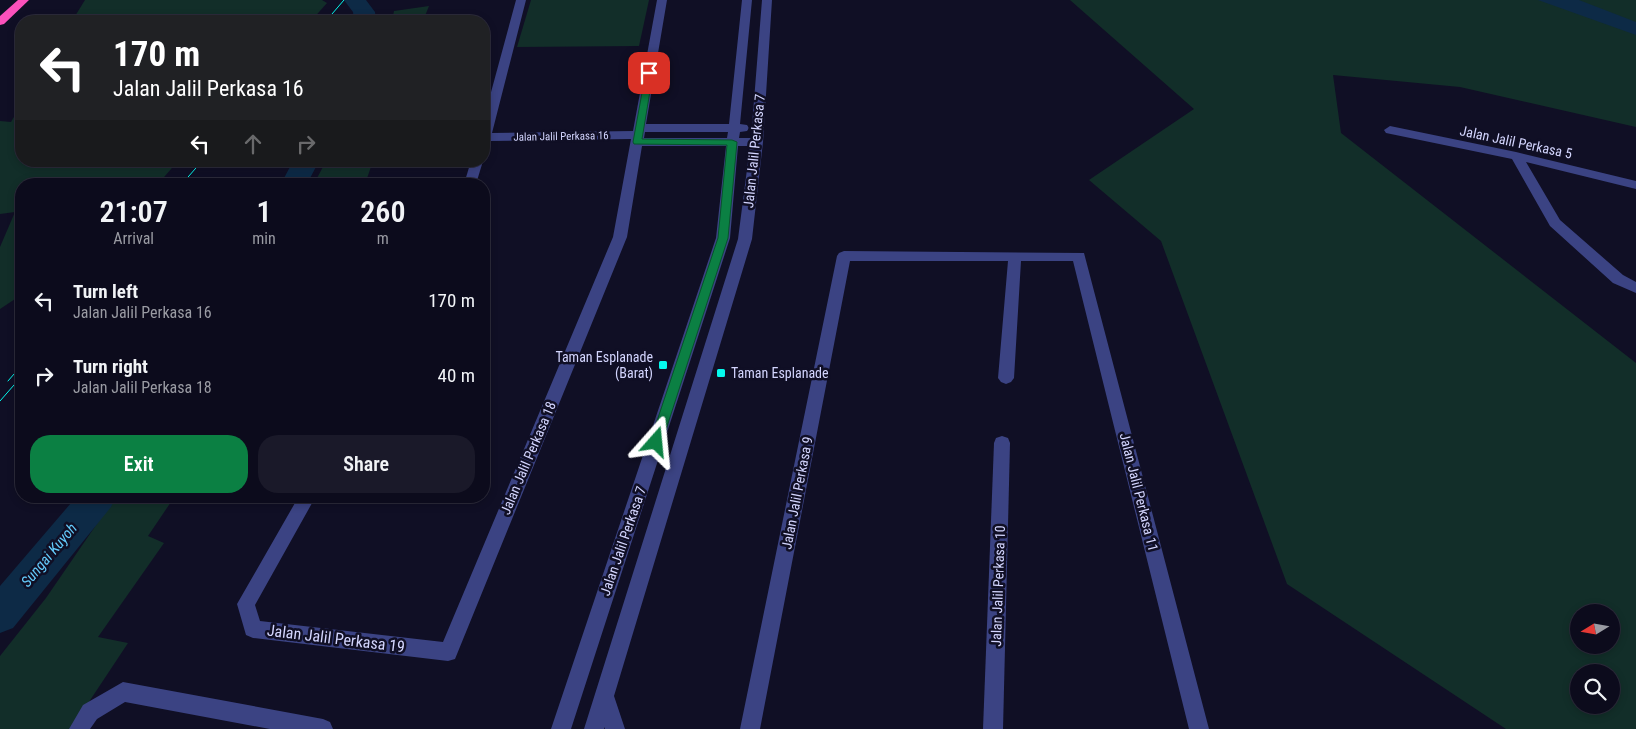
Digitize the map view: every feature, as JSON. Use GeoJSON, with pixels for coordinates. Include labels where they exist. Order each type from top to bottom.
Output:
{"type":"FeatureCollection","features":[{"type":"Feature","properties":{"kind":"highway"},"geometry":{"type":"LineString","coordinates":[[0,22],[24,0]]}},
{"type":"Feature","properties":{"kind":"street"},"geometry":{"type":"LineString","coordinates":[[490,116],[521,0]]}},
{"type":"Feature","properties":{"kind":"street","name":"Jalan Jalil Perkasa 18"},"geometry":{"type":"LineString","coordinates":[[448,652],[620,237],[662,0]]}},
{"type":"Feature","properties":{"kind":"street","name":"Jalan Jalil Perkasa 7"},"geometry":{"type":"LineString","coordinates":[[561,729],[723,238],[748,0]]}},
{"type":"Feature","properties":{"kind":"street","name":"Jalan Jalil Perkasa 7"},"geometry":{"type":"LineString","coordinates":[[594,729],[745,238],[757,135],[767,0]]}},
{"type":"Feature","properties":{"kind":"street","name":"Jalan Jalil Perkasa 5"},"geometry":{"type":"LineString","coordinates":[[1390,130],[1516,156],[1636,185]]}},
{"type":"Feature","properties":{"kind":"street","name":"Jalan Jalil Perkasa 16"},"geometry":{"type":"LineString","coordinates":[[490,138],[757,135]]}},
{"type":"Feature","properties":{"kind":"street"},"geometry":{"type":"LineString","coordinates":[[1516,156],[1555,223],[1618,279],[1636,288]]}},
{"type":"Feature","properties":{"kind":"street","name":"Jalan Jalil Perkasa 9"},"geometry":{"type":"LineString","coordinates":[[750,729],[844,256],[1015,256]]}},
{"type":"Feature","properties":{"kind":"street"},"geometry":{"type":"LineString","coordinates":[[1006,378],[1015,256]]}},
{"type":"Feature","properties":{"kind":"street","name":"Jalan Jalil Perkasa 11"},"geometry":{"type":"LineString","coordinates":[[1015,256],[1079,256],[1199,729]]}},
{"type":"Feature","properties":{"kind":"street","name":"Jalan Jalil Perkasa 10"},"geometry":{"type":"LineString","coordinates":[[993,729],[1002,443]]}},
{"type":"Feature","properties":{"kind":"street","name":"Jalan Jalil Perkasa 19"},"geometry":{"type":"LineString","coordinates":[[304,503],[246,604],[254,629],[448,652]]}},
{"type":"Feature","properties":{"kind":"street"},"geometry":{"type":"LineString","coordinates":[[79,729],[90,712],[123,692],[323,729]]}},
{"type":"Feature","properties":{"kind":"street"},"geometry":{"type":"LineString","coordinates":[[548,729],[571,696]]}},
{"type":"Feature","properties":{"kind":"street"},"geometry":{"type":"LineString","coordinates":[[604,696],[615,729]]}},
{"type":"Feature","properties":{"kind":"green space"},"geometry":{"type":"Polygon","coordinates":[[[85,0],[322,0],[327,3],[316,15],[76,15],[85,0]]]}},
{"type":"Feature","properties":{"kind":"green space"},"geometry":{"type":"Polygon","coordinates":[[[531,0],[649,0],[639,46],[517,47],[531,0]]]}},
{"type":"Feature","properties":{"kind":"green space"},"geometry":{"type":"Polygon","coordinates":[[[1070,0],[1636,0],[1636,127],[1460,87],[1333,75],[1341,133],[1636,363],[1636,729],[1506,729],[1287,584],[1161,241],[1089,180],[1194,109],[1070,0]]]}},
{"type":"Feature","properties":{"kind":"green space"},"geometry":{"type":"Polygon","coordinates":[[[429,6],[425,15],[393,15],[394,11],[429,6]]]}},
{"type":"Feature","properties":{"kind":"green space"},"geometry":{"type":"Polygon","coordinates":[[[15,115],[15,167],[173,167],[163,178],[15,178],[15,212],[0,214],[0,121],[11,122],[15,115]]]}},
{"type":"Feature","properties":{"kind":"green space"},"geometry":{"type":"Polygon","coordinates":[[[323,167],[371,167],[367,178],[317,178],[323,167]]]}},
{"type":"Feature","properties":{"kind":"green space"},"geometry":{"type":"Polygon","coordinates":[[[15,212],[15,299],[0,309],[0,247],[15,212]]]}},
{"type":"Feature","properties":{"kind":"green space"},"geometry":{"type":"Polygon","coordinates":[[[111,503],[170,503],[148,536],[164,543],[98,637],[128,643],[71,729],[0,729],[0,656],[46,598],[111,503]]]}},
{"type":"Feature","properties":{"kind":"water"},"geometry":{"type":"Polygon","coordinates":[[[1538,0],[1579,0],[1636,22],[1636,35],[1538,0]]]}},
{"type":"Feature","properties":{"kind":"waterway","name":"Sungai Kuyoh"},"geometry":{"type":"LineString","coordinates":[[355,0],[364,15]]}},
{"type":"Feature","properties":{"kind":"waterway","name":"Sungai Kuyoh"},"geometry":{"type":"LineString","coordinates":[[297,178],[303,167]]}},
{"type":"Feature","properties":{"kind":"waterway","name":"Sungai Kuyoh"},"geometry":{"type":"LineString","coordinates":[[0,615],[93,503]]}},
{"type":"Feature","properties":{"kind":"tram line"},"geometry":{"type":"LineString","coordinates":[[331,15],[344,0]]}},
{"type":"Feature","properties":{"kind":"tram line"},"geometry":{"type":"LineString","coordinates":[[187,178],[197,167]]}},
{"type":"Feature","properties":{"kind":"tram line"},"geometry":{"type":"LineString","coordinates":[[8,381],[15,373]]}},
{"type":"Feature","properties":{"kind":"tram line"},"geometry":{"type":"LineString","coordinates":[[0,401],[15,384]]}},
{"type":"Feature","properties":{"kind":"place","name":"Taman Esplanade (Barat)"},"geometry":{"type":"Point","coordinates":[663,365]}},
{"type":"Feature","properties":{"kind":"place","name":"Taman Esplanade"},"geometry":{"type":"Point","coordinates":[721,373]}},
{"type":"Feature","properties":{"kind":"route"},"geometry":{"type":"LineString","coordinates":[[649,73],[637,142],[732,142],[723,238],[656,442]]}}]}
